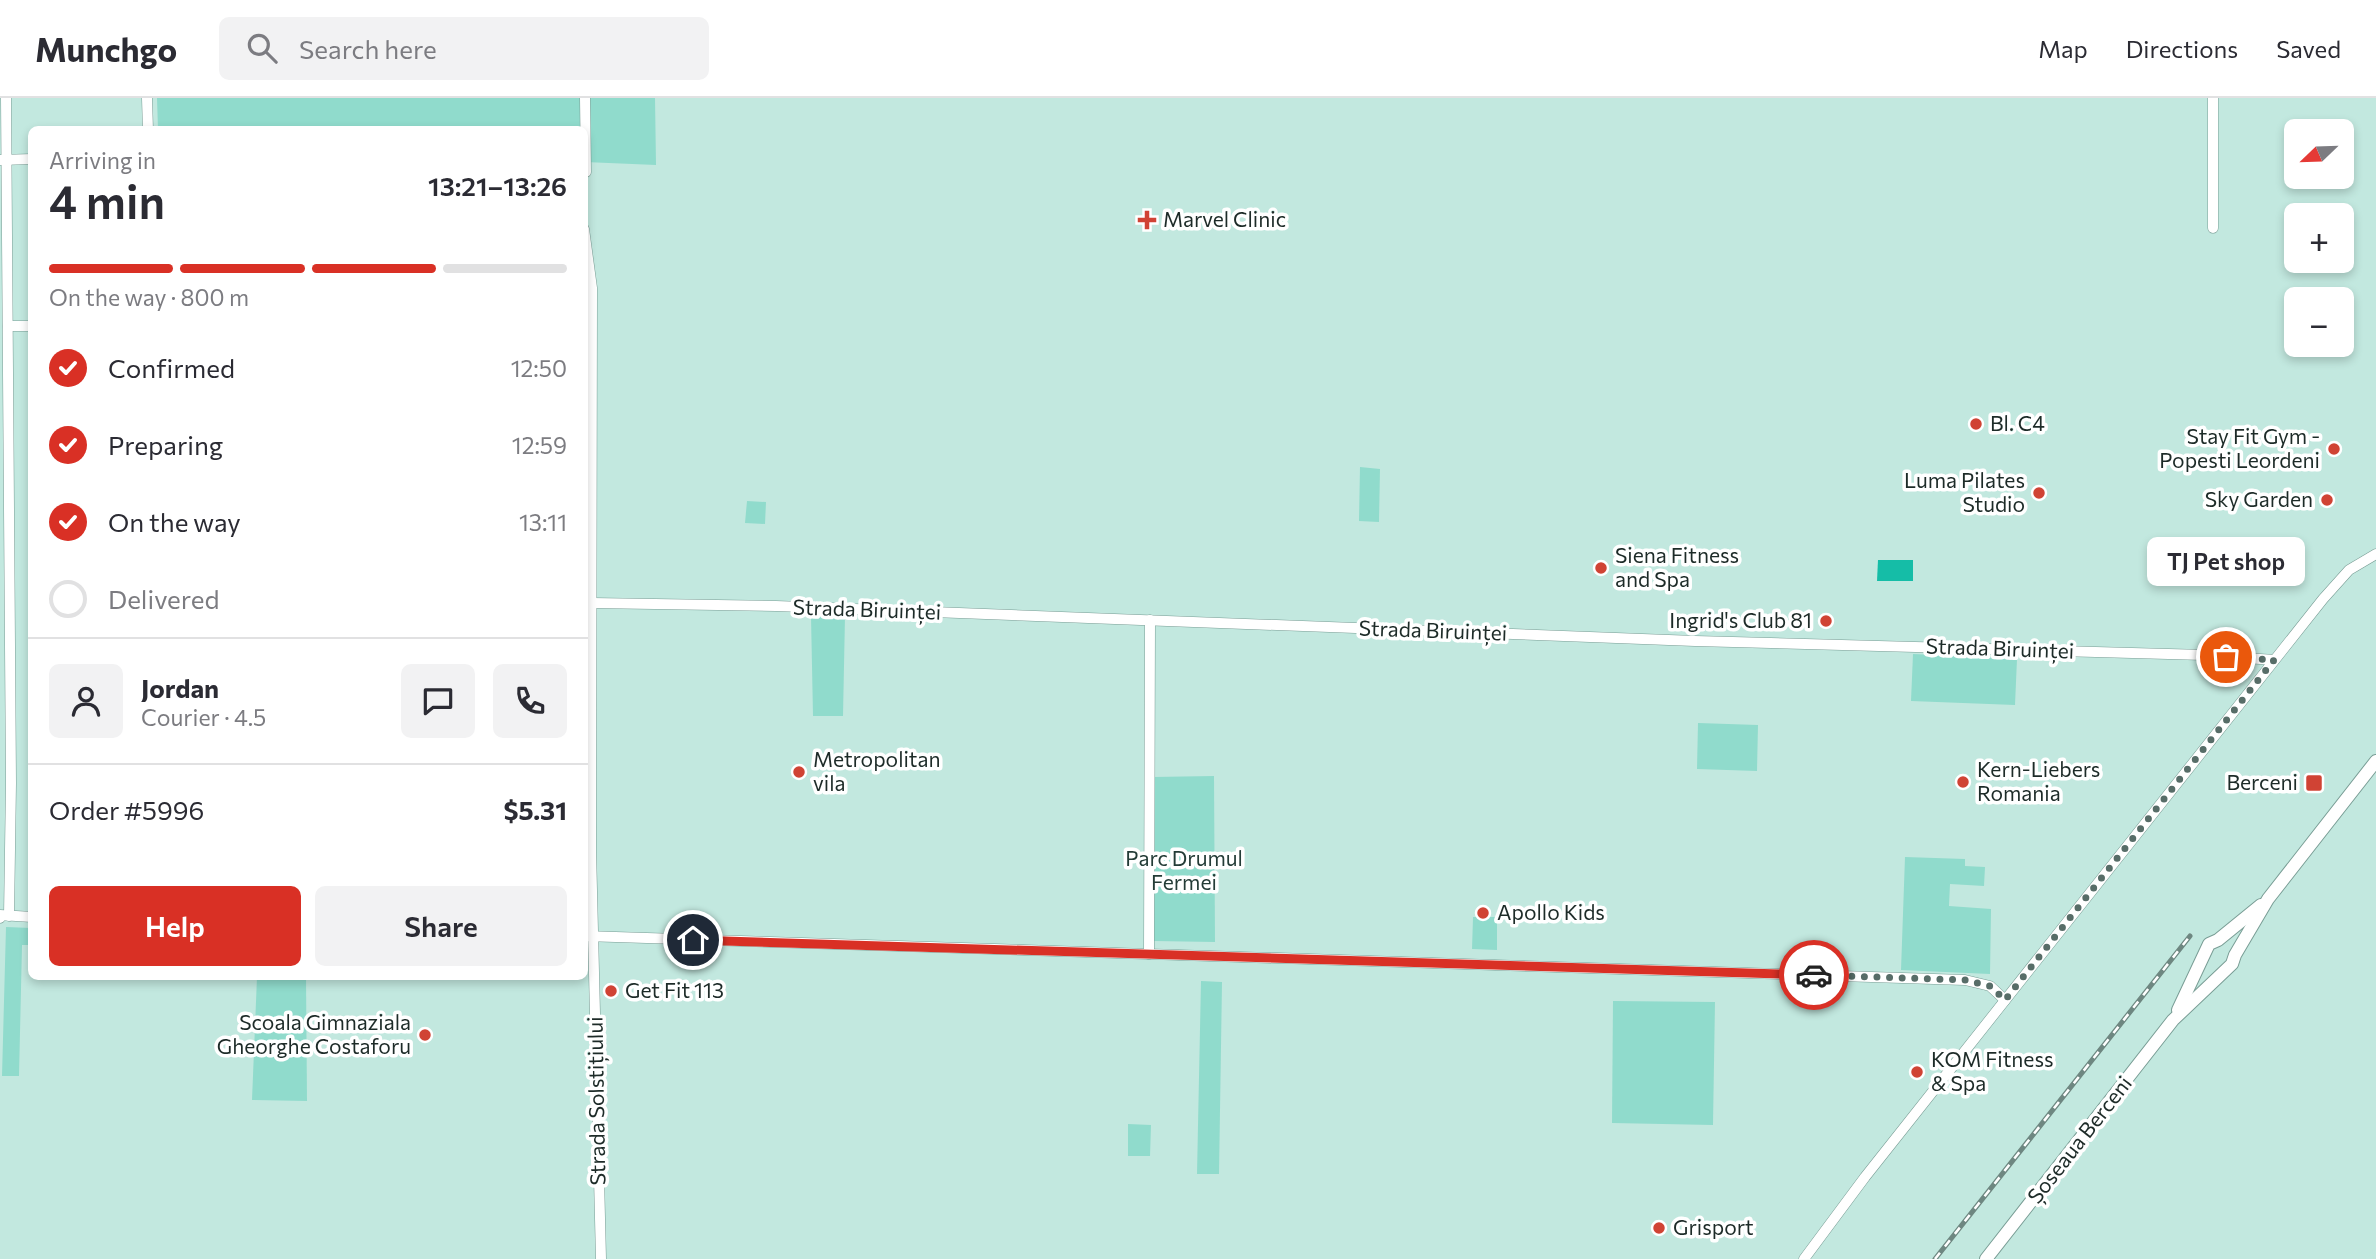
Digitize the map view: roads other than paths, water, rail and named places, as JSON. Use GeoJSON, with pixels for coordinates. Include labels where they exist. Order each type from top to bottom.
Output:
{"type":"FeatureCollection","features":[{"type":"Feature","properties":{"kind":"main road","name":"Șoseaua Berceni"},"geometry":{"type":"LineString","coordinates":[[1986,1259],[2173,1020],[2232,964],[2268,900],[2376,761]]}},
{"type":"Feature","properties":{"kind":"main road","name":"Șoseaua Berceni"},"geometry":{"type":"LineString","coordinates":[[2173,1020],[2204,958],[2208,944],[2218,940],[2268,900]]}},
{"type":"Feature","properties":{"kind":"main road"},"geometry":{"type":"LineString","coordinates":[[2218,940],[2231,945],[2235,955]]}},
{"type":"Feature","properties":{"kind":"main road"},"geometry":{"type":"LineString","coordinates":[[2204,958],[2209,967],[2224,971]]}},
{"type":"Feature","properties":{"kind":"street"},"geometry":{"type":"LineString","coordinates":[[6,98],[4,160],[12,783],[3,916],[28,917]]}},
{"type":"Feature","properties":{"kind":"street"},"geometry":{"type":"LineString","coordinates":[[147,98],[148,126]]}},
{"type":"Feature","properties":{"kind":"street"},"geometry":{"type":"LineString","coordinates":[[585,98],[585,126]]}},
{"type":"Feature","properties":{"kind":"street"},"geometry":{"type":"LineString","coordinates":[[2213,98],[2213,228]]}},
{"type":"Feature","properties":{"kind":"street"},"geometry":{"type":"LineString","coordinates":[[4,160],[28,159]]}},
{"type":"Feature","properties":{"kind":"street","name":"Strada Solstițiului"},"geometry":{"type":"LineString","coordinates":[[588,258],[592,288],[589,937],[601,1259]]}},
{"type":"Feature","properties":{"kind":"street"},"geometry":{"type":"LineString","coordinates":[[8,326],[28,326]]}},
{"type":"Feature","properties":{"kind":"street"},"geometry":{"type":"LineString","coordinates":[[1804,1259],[1865,1177],[2274,660],[2341,578],[2356,565],[2376,554]]}},
{"type":"Feature","properties":{"kind":"street","name":"Strada Biruinței"},"geometry":{"type":"LineString","coordinates":[[592,603],[776,606],[1567,639],[2205,655],[2274,660]]}},
{"type":"Feature","properties":{"kind":"street"},"geometry":{"type":"LineString","coordinates":[[1149,954],[1150,620]]}},
{"type":"Feature","properties":{"kind":"street"},"geometry":{"type":"LineString","coordinates":[[589,937],[1965,980],[1990,986],[2005,1000]]}},
{"type":"Feature","properties":{"kind":"railway"},"geometry":{"type":"LineString","coordinates":[[1935,1259],[2190,936]]}},
{"type":"Feature","properties":{"kind":"place","name":"Marvel Clinic"},"geometry":{"type":"Point","coordinates":[1147,220]}},
{"type":"Feature","properties":{"kind":"place","name":"Bl. C4"},"geometry":{"type":"Point","coordinates":[1976,424]}},
{"type":"Feature","properties":{"kind":"place","name":"Stay Fit Gym - Popesti Leordeni"},"geometry":{"type":"Point","coordinates":[2334,449]}},
{"type":"Feature","properties":{"kind":"place","name":"Luma Pilates Studio"},"geometry":{"type":"Point","coordinates":[2039,493]}},
{"type":"Feature","properties":{"kind":"place","name":"Sky Garden"},"geometry":{"type":"Point","coordinates":[2327,500]}},
{"type":"Feature","properties":{"kind":"place","name":"Siena Fitness and Spa"},"geometry":{"type":"Point","coordinates":[1601,568]}},
{"type":"Feature","properties":{"kind":"place","name":"Ingrid's Club 81"},"geometry":{"type":"Point","coordinates":[1826,621]}},
{"type":"Feature","properties":{"kind":"place","name":"TJ Pet shop"},"geometry":{"type":"Point","coordinates":[2226,657]}},
{"type":"Feature","properties":{"kind":"place","name":"Metropolitan vila"},"geometry":{"type":"Point","coordinates":[799,772]}},
{"type":"Feature","properties":{"kind":"place","name":"Kern-Liebers Romania"},"geometry":{"type":"Point","coordinates":[1963,782]}},
{"type":"Feature","properties":{"kind":"place","name":"Berceni"},"geometry":{"type":"Point","coordinates":[2314,783]}},
{"type":"Feature","properties":{"kind":"place","name":"Apollo Kids"},"geometry":{"type":"Point","coordinates":[1483,913]}},
{"type":"Feature","properties":{"kind":"place","name":"Get Fit 113"},"geometry":{"type":"Point","coordinates":[611,991]}},
{"type":"Feature","properties":{"kind":"place","name":"Scoala Gimnaziala Gheorghe Costaforu"},"geometry":{"type":"Point","coordinates":[425,1035]}},
{"type":"Feature","properties":{"kind":"place","name":"KOM Fitness & Spa"},"geometry":{"type":"Point","coordinates":[1917,1072]}},
{"type":"Feature","properties":{"kind":"place","name":"Grisport"},"geometry":{"type":"Point","coordinates":[1659,1228]}},
{"type":"Feature","properties":{"kind":"park label","name":"Parc Drumul Fermei"},"geometry":{"type":"Point","coordinates":[1184,871]}}]}
